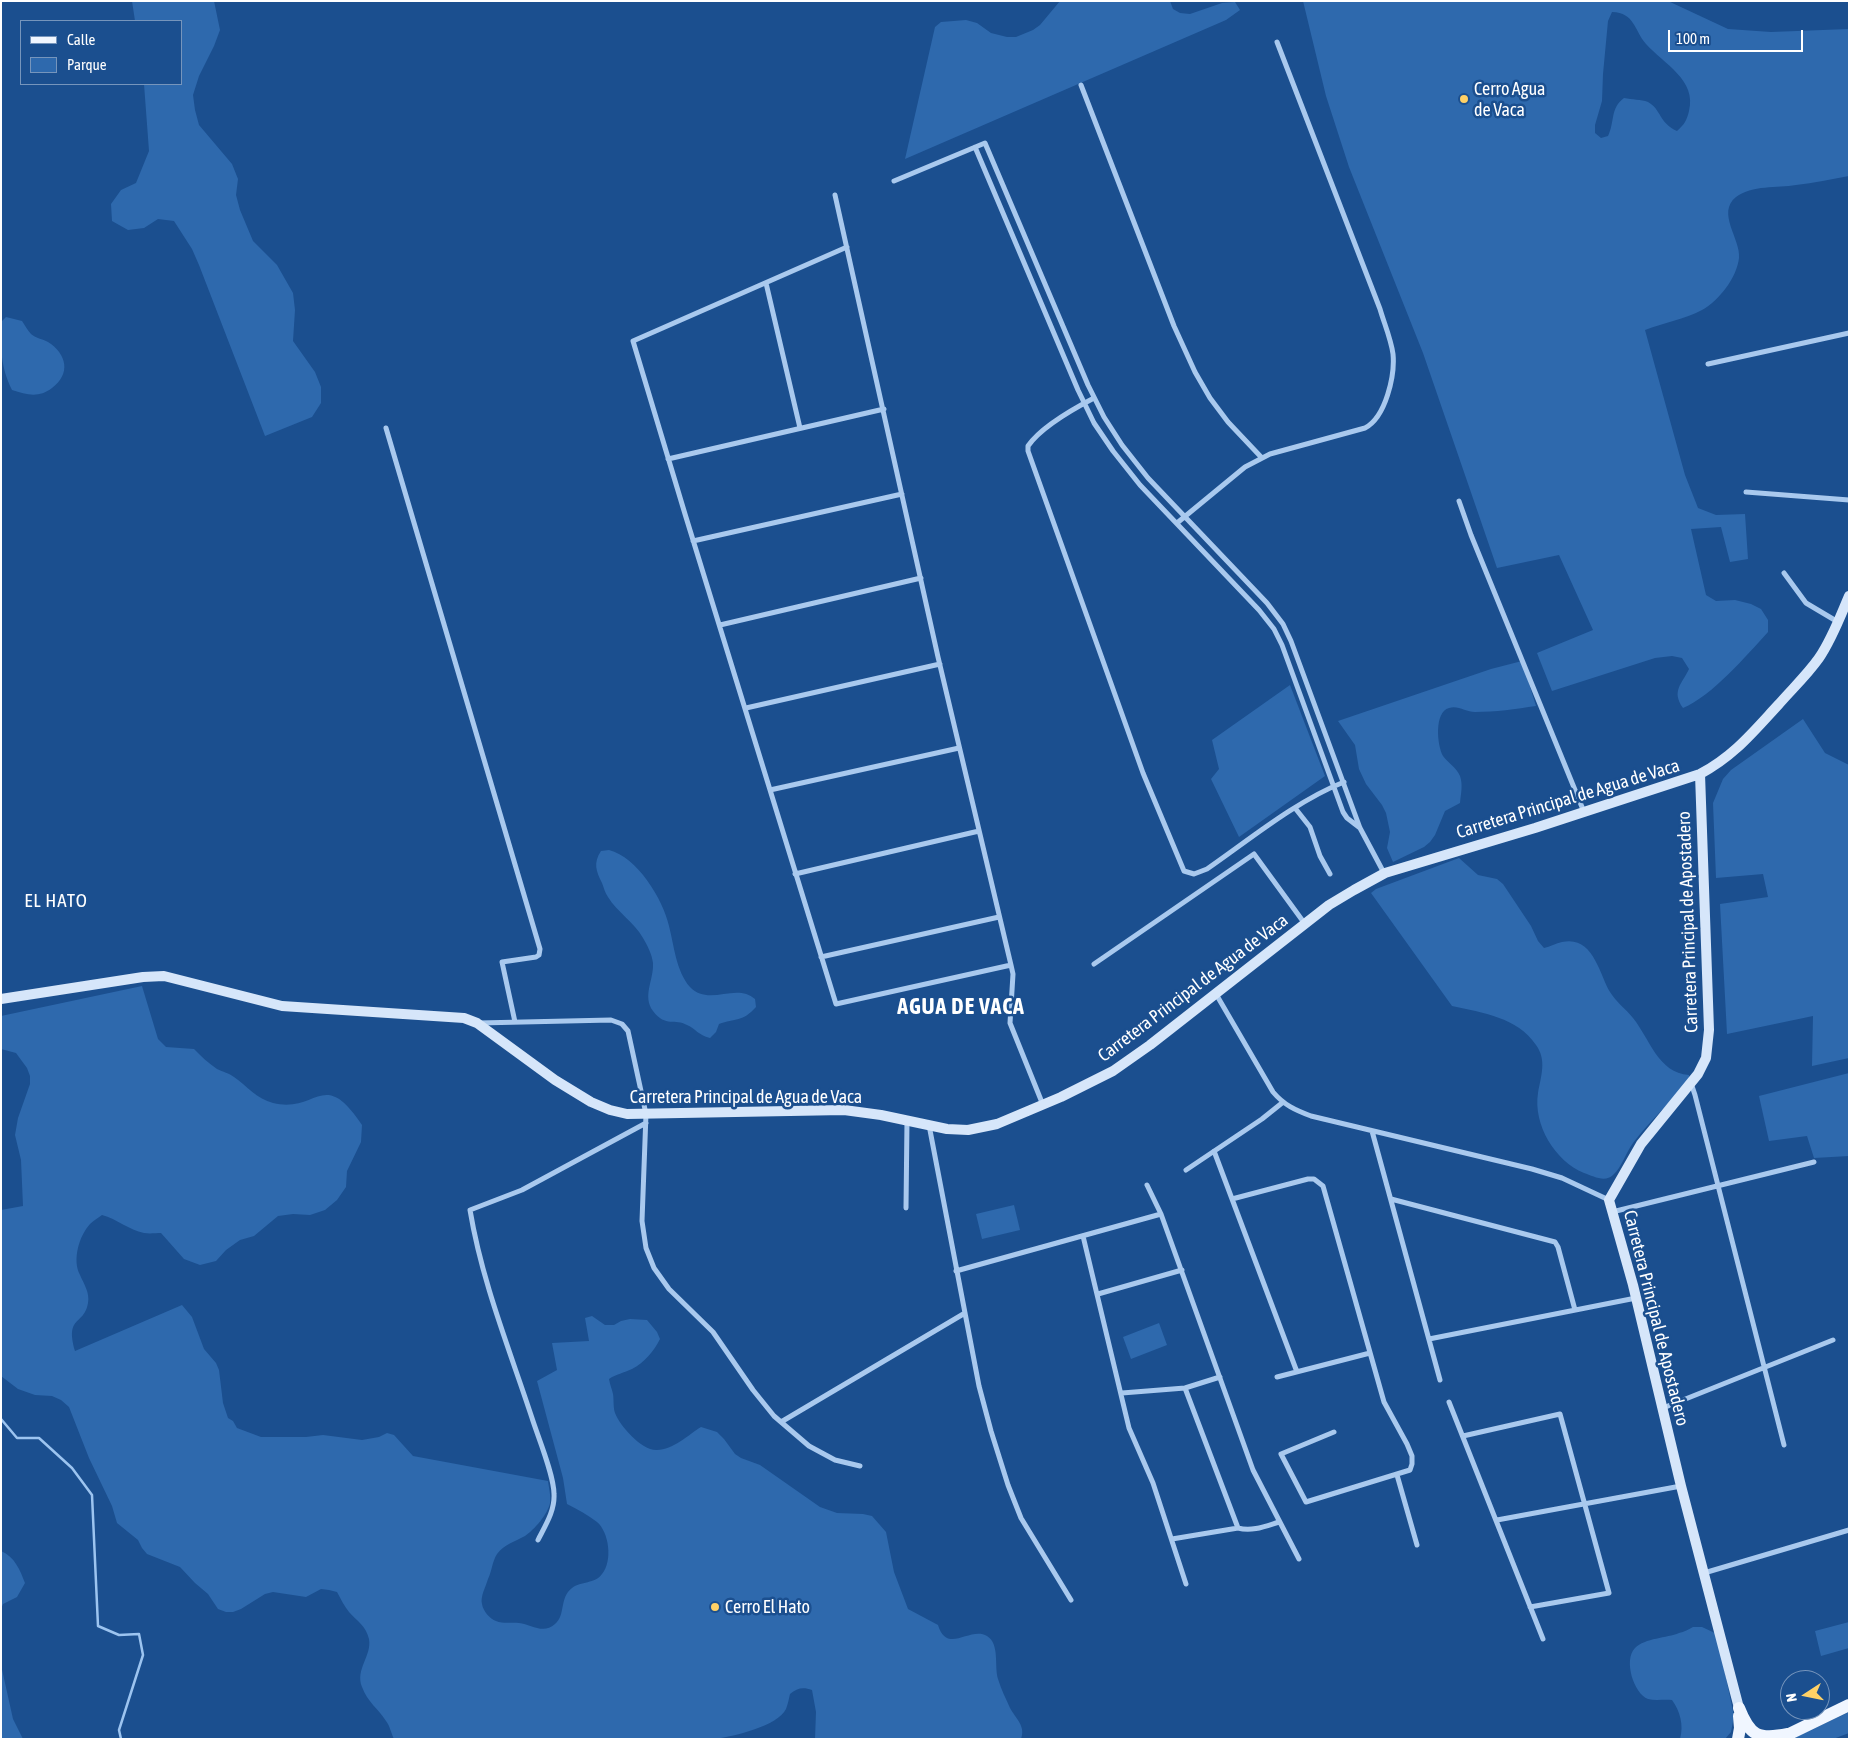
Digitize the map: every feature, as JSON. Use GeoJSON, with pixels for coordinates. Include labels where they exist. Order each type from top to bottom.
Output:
{"type":"FeatureCollection","features":[{"type":"Feature","properties":{"kind":"main road"},"geometry":{"type":"LineString","coordinates":[[1779,1739],[1849,1705]]}},
{"type":"Feature","properties":{"kind":"main road"},"geometry":{"type":"LineString","coordinates":[[1739,1708],[1745,1724],[1759,1737],[1774,1737],[1791,1733]]}},
{"type":"Feature","properties":{"kind":"main road"},"geometry":{"type":"LineString","coordinates":[[1738,1739],[1740,1728],[1739,1708]]}},
{"type":"Feature","properties":{"kind":"street"},"geometry":{"type":"LineString","coordinates":[[1177,523],[1245,467],[1262,458],[1366,428],[1372,424],[1385,403],[1393,371],[1393,352],[1380,309],[1277,42]]}},
{"type":"Feature","properties":{"kind":"street"},"geometry":{"type":"LineString","coordinates":[[1081,85],[1174,326],[1195,372],[1210,398],[1228,422],[1262,458]]}},
{"type":"Feature","properties":{"kind":"street"},"geometry":{"type":"LineString","coordinates":[[894,181],[985,143],[1094,398],[1104,417],[1122,445],[1148,478],[1268,603],[1292,640],[1360,828],[1384,874]]}},
{"type":"Feature","properties":{"kind":"street"},"geometry":{"type":"LineString","coordinates":[[975,147],[1094,423],[1113,451],[1140,484],[1259,610],[1274,629],[1282,645],[1343,812],[1347,818],[1360,828]]}},
{"type":"Feature","properties":{"kind":"street"},"geometry":{"type":"LineString","coordinates":[[835,195],[959,748],[1013,974],[1010,1023],[1012,1032],[1043,1105]]}},
{"type":"Feature","properties":{"kind":"street"},"geometry":{"type":"LineString","coordinates":[[847,247],[634,341],[693,541],[836,1004],[1011,965]]}},
{"type":"Feature","properties":{"kind":"street"},"geometry":{"type":"LineString","coordinates":[[766,283],[800,428]]}},
{"type":"Feature","properties":{"kind":"street"},"geometry":{"type":"LineString","coordinates":[[1708,364],[1849,333]]}},
{"type":"Feature","properties":{"kind":"street"},"geometry":{"type":"LineString","coordinates":[[1094,398],[1060,418],[1034,439],[1028,446],[1028,451],[1140,764],[1184,872],[1200,873],[1295,808],[1344,782]]}},
{"type":"Feature","properties":{"kind":"street"},"geometry":{"type":"LineString","coordinates":[[668,458],[884,409]]}},
{"type":"Feature","properties":{"kind":"street"},"geometry":{"type":"LineString","coordinates":[[386,428],[540,949],[539,955],[536,958],[502,962],[515,1022]]}},
{"type":"Feature","properties":{"kind":"street"},"geometry":{"type":"LineString","coordinates":[[1746,492],[1849,500]]}},
{"type":"Feature","properties":{"kind":"street"},"geometry":{"type":"LineString","coordinates":[[693,541],[902,494]]}},
{"type":"Feature","properties":{"kind":"street"},"geometry":{"type":"LineString","coordinates":[[1459,501],[1471,535],[1584,812]]}},
{"type":"Feature","properties":{"kind":"street"},"geometry":{"type":"LineString","coordinates":[[1784,573],[1806,603],[1838,622]]}},
{"type":"Feature","properties":{"kind":"street"},"geometry":{"type":"LineString","coordinates":[[720,625],[921,578]]}},
{"type":"Feature","properties":{"kind":"street"},"geometry":{"type":"LineString","coordinates":[[1700,774],[1717,765],[1734,752],[1800,681],[1820,657],[1849,596]]}},
{"type":"Feature","properties":{"kind":"street"},"geometry":{"type":"LineString","coordinates":[[746,708],[940,664]]}},
{"type":"Feature","properties":{"kind":"street"},"geometry":{"type":"LineString","coordinates":[[770,790],[959,748]]}},
{"type":"Feature","properties":{"kind":"street","name":"Carretera Principal de Agua de Vaca"},"geometry":{"type":"LineString","coordinates":[[1,999],[143,977],[164,976],[282,1006],[443,1015],[464,1018],[478,1023],[555,1080],[592,1102],[610,1110],[646,1118],[844,1110],[872,1113],[948,1129],[968,1130],[1014,1118],[1113,1071],[1150,1045],[1329,905],[1384,874],[1700,774]]}},
{"type":"Feature","properties":{"kind":"street","name":"Carretera Principal de Apostadero"},"geometry":{"type":"LineString","coordinates":[[1700,774],[1709,1030],[1706,1058],[1698,1074],[1641,1144],[1609,1200],[1636,1298],[1681,1486],[1739,1708]]}},
{"type":"Feature","properties":{"kind":"street"},"geometry":{"type":"LineString","coordinates":[[1295,808],[1310,828],[1320,856],[1330,874]]}},
{"type":"Feature","properties":{"kind":"street"},"geometry":{"type":"LineString","coordinates":[[796,874],[979,831]]}},
{"type":"Feature","properties":{"kind":"street"},"geometry":{"type":"LineString","coordinates":[[1094,964],[1254,854],[1305,924]]}},
{"type":"Feature","properties":{"kind":"street"},"geometry":{"type":"LineString","coordinates":[[821,957],[1000,917]]}},
{"type":"Feature","properties":{"kind":"street"},"geometry":{"type":"LineString","coordinates":[[1216,993],[1273,1092],[1282,1103],[1311,1116],[1562,1178],[1609,1200]]}},
{"type":"Feature","properties":{"kind":"street"},"geometry":{"type":"LineString","coordinates":[[478,1023],[611,1020],[622,1024],[628,1031],[631,1040],[646,1118],[642,1221],[646,1248],[654,1268],[669,1289],[714,1332],[753,1390],[781,1422],[809,1446],[835,1460],[860,1466]]}},
{"type":"Feature","properties":{"kind":"street"},"geometry":{"type":"LineString","coordinates":[[1691,1083],[1784,1445]]}},
{"type":"Feature","properties":{"kind":"street"},"geometry":{"type":"LineString","coordinates":[[1186,1170],[1262,1119],[1282,1103]]}},
{"type":"Feature","properties":{"kind":"street"},"geometry":{"type":"LineString","coordinates":[[538,1540],[548,1521],[554,1493],[513,1361],[487,1286],[476,1245],[470,1210],[522,1190],[646,1118]]}},
{"type":"Feature","properties":{"kind":"street"},"geometry":{"type":"LineString","coordinates":[[906,1208],[907,1120]]}},
{"type":"Feature","properties":{"kind":"street"},"geometry":{"type":"LineString","coordinates":[[929,1125],[979,1386],[991,1431],[1008,1486],[1021,1518],[1071,1600]]}},
{"type":"Feature","properties":{"kind":"street"},"geometry":{"type":"LineString","coordinates":[[1372,1131],[1440,1380]]}},
{"type":"Feature","properties":{"kind":"street"},"geometry":{"type":"LineString","coordinates":[[1214,1151],[1297,1372]]}},
{"type":"Feature","properties":{"kind":"street"},"geometry":{"type":"LineString","coordinates":[[1612,1212],[1814,1162]]}},
{"type":"Feature","properties":{"kind":"street"},"geometry":{"type":"LineString","coordinates":[[1232,1199],[1300,1180],[1314,1179],[1323,1186],[1384,1402],[1412,1456],[1410,1470],[1306,1502],[1281,1454],[1334,1432]]}},
{"type":"Feature","properties":{"kind":"street"},"geometry":{"type":"LineString","coordinates":[[1147,1185],[1162,1214],[1253,1470],[1299,1559]]}},
{"type":"Feature","properties":{"kind":"street"},"geometry":{"type":"LineString","coordinates":[[1391,1199],[1555,1242],[1575,1310]]}},
{"type":"Feature","properties":{"kind":"street"},"geometry":{"type":"LineString","coordinates":[[956,1271],[1162,1214]]}},
{"type":"Feature","properties":{"kind":"street"},"geometry":{"type":"LineString","coordinates":[[1083,1236],[1129,1428],[1154,1483],[1186,1584]]}},
{"type":"Feature","properties":{"kind":"street"},"geometry":{"type":"LineString","coordinates":[[1098,1294],[1182,1270]]}},
{"type":"Feature","properties":{"kind":"street"},"geometry":{"type":"LineString","coordinates":[[1429,1338],[1636,1298]]}},
{"type":"Feature","properties":{"kind":"street"},"geometry":{"type":"LineString","coordinates":[[781,1422],[965,1313]]}},
{"type":"Feature","properties":{"kind":"street"},"geometry":{"type":"LineString","coordinates":[[1662,1408],[1833,1340]]}},
{"type":"Feature","properties":{"kind":"street"},"geometry":{"type":"LineString","coordinates":[[1277,1377],[1370,1353]]}},
{"type":"Feature","properties":{"kind":"street"},"geometry":{"type":"LineString","coordinates":[[1122,1393],[1185,1388],[1220,1377]]}},
{"type":"Feature","properties":{"kind":"street"},"geometry":{"type":"LineString","coordinates":[[1185,1388],[1238,1528]]}},
{"type":"Feature","properties":{"kind":"street"},"geometry":{"type":"LineString","coordinates":[[1449,1402],[1543,1639]]}},
{"type":"Feature","properties":{"kind":"street"},"geometry":{"type":"LineString","coordinates":[[1463,1436],[1560,1414],[1609,1593],[1530,1607]]}},
{"type":"Feature","properties":{"kind":"street"},"geometry":{"type":"LineString","coordinates":[[1397,1475],[1417,1545]]}},
{"type":"Feature","properties":{"kind":"street"},"geometry":{"type":"LineString","coordinates":[[1497,1520],[1681,1486]]}},
{"type":"Feature","properties":{"kind":"street"},"geometry":{"type":"LineString","coordinates":[[1172,1539],[1238,1528],[1253,1529],[1280,1522]]}},
{"type":"Feature","properties":{"kind":"street"},"geometry":{"type":"LineString","coordinates":[[1703,1573],[1849,1530]]}},
{"type":"Feature","properties":{"kind":"green space"},"geometry":{"type":"Polygon","coordinates":[[[132,1],[214,1],[220,30],[199,76],[193,95],[199,125],[232,164],[238,179],[236,195],[240,210],[253,241],[277,265],[293,293],[295,310],[293,341],[315,372],[321,387],[321,403],[312,417],[265,436],[199,265],[192,249],[174,221],[158,219],[144,228],[128,230],[112,221],[111,204],[121,190],[136,183],[149,151],[144,85],[182,85],[182,20],[135,20],[132,1]]]}},
{"type":"Feature","properties":{"kind":"green space"},"geometry":{"type":"Polygon","coordinates":[[[1060,1],[1170,1],[1173,9],[1180,13],[1190,14],[1222,3],[1235,2],[1240,10],[1226,20],[905,159],[935,27],[941,22],[966,20],[977,23],[991,33],[1016,37],[1040,25],[1060,1]]]}},
{"type":"Feature","properties":{"kind":"green space"},"geometry":{"type":"Polygon","coordinates":[[[1303,1],[1668,1],[1728,29],[1771,32],[1849,29],[1849,176],[1803,184],[1749,190],[1736,197],[1730,203],[1728,211],[1739,251],[1739,258],[1735,273],[1726,288],[1715,301],[1702,310],[1645,330],[1685,475],[1698,508],[1716,515],[1745,514],[1748,559],[1730,562],[1721,527],[1691,529],[1706,595],[1716,601],[1735,600],[1751,604],[1761,609],[1768,620],[1768,632],[1750,652],[1717,685],[1694,702],[1683,708],[1680,702],[1678,697],[1679,688],[1689,669],[1682,658],[1672,656],[1655,658],[1552,691],[1537,653],[1593,630],[1559,555],[1497,568],[1423,353],[1349,167],[1326,96],[1303,1]],[[1612,12],[1608,21],[1602,101],[1595,125],[1595,133],[1601,138],[1608,136],[1617,106],[1624,98],[1648,102],[1671,128],[1677,131],[1685,122],[1690,100],[1684,81],[1646,44],[1630,19],[1620,13],[1612,12]]]}},
{"type":"Feature","properties":{"kind":"green space"},"geometry":{"type":"Polygon","coordinates":[[[6,317],[22,321],[31,334],[48,342],[63,358],[64,370],[62,377],[47,391],[33,395],[12,390],[5,373],[1,349],[1,322],[6,317]]]}},
{"type":"Feature","properties":{"kind":"green space"},"geometry":{"type":"Polygon","coordinates":[[[1522,661],[1536,706],[1475,712],[1452,707],[1444,711],[1439,722],[1439,744],[1443,756],[1460,776],[1462,786],[1460,803],[1445,811],[1430,842],[1424,847],[1393,862],[1387,848],[1390,832],[1386,813],[1366,784],[1359,769],[1355,745],[1338,721],[1491,669],[1522,661]]]}},
{"type":"Feature","properties":{"kind":"green space"},"geometry":{"type":"Polygon","coordinates":[[[1290,685],[1325,776],[1239,837],[1211,779],[1219,769],[1212,740],[1290,685]]]}},
{"type":"Feature","properties":{"kind":"green space"},"geometry":{"type":"Polygon","coordinates":[[[1803,719],[1825,753],[1849,765],[1849,1058],[1812,1066],[1813,1016],[1727,1034],[1720,904],[1768,897],[1763,874],[1716,878],[1713,803],[1723,779],[1731,770],[1803,719]]]}},
{"type":"Feature","properties":{"kind":"green space"},"geometry":{"type":"Polygon","coordinates":[[[609,850],[619,854],[639,870],[655,892],[666,915],[679,966],[685,981],[690,987],[697,993],[706,995],[748,994],[755,999],[756,1007],[751,1012],[743,1017],[719,1024],[716,1032],[710,1038],[683,1023],[666,1021],[653,1011],[648,1000],[653,969],[650,953],[639,932],[607,895],[597,871],[596,863],[601,851],[609,850]]]}},
{"type":"Feature","properties":{"kind":"green space"},"geometry":{"type":"Polygon","coordinates":[[[1459,858],[1478,875],[1497,879],[1503,884],[1544,948],[1573,941],[1581,944],[1588,950],[1594,957],[1610,992],[1639,1026],[1662,1062],[1678,1073],[1689,1075],[1690,1081],[1653,1119],[1630,1147],[1619,1168],[1610,1177],[1599,1178],[1573,1167],[1555,1151],[1548,1140],[1539,1117],[1537,1105],[1542,1062],[1536,1045],[1519,1028],[1509,1022],[1476,1011],[1452,1006],[1371,893],[1376,889],[1459,858]]]}},
{"type":"Feature","properties":{"kind":"green space"},"geometry":{"type":"Polygon","coordinates":[[[142,986],[158,1039],[166,1047],[194,1049],[217,1069],[232,1076],[257,1095],[273,1103],[288,1105],[328,1095],[338,1098],[349,1108],[362,1125],[361,1142],[347,1171],[346,1187],[337,1200],[325,1210],[310,1215],[293,1214],[278,1216],[254,1236],[240,1240],[226,1250],[216,1261],[200,1265],[184,1259],[161,1233],[139,1232],[102,1215],[86,1229],[78,1248],[78,1269],[86,1289],[88,1303],[86,1310],[76,1322],[72,1332],[75,1351],[182,1305],[192,1317],[204,1349],[216,1363],[219,1370],[223,1403],[228,1418],[233,1421],[237,1428],[261,1437],[323,1435],[362,1440],[379,1437],[387,1433],[394,1435],[413,1456],[548,1481],[550,1500],[547,1512],[529,1533],[506,1545],[497,1554],[482,1598],[485,1612],[496,1621],[519,1623],[546,1629],[558,1620],[565,1597],[572,1588],[592,1581],[602,1574],[608,1562],[608,1547],[607,1539],[597,1522],[567,1504],[563,1478],[537,1381],[557,1370],[552,1343],[589,1341],[585,1318],[592,1316],[605,1325],[614,1325],[630,1319],[647,1320],[660,1339],[655,1348],[645,1360],[609,1379],[615,1413],[632,1437],[645,1446],[657,1450],[675,1445],[701,1427],[717,1432],[735,1454],[760,1465],[820,1507],[837,1513],[872,1516],[886,1532],[894,1572],[908,1609],[938,1625],[942,1634],[947,1638],[953,1639],[980,1634],[987,1636],[994,1644],[998,1679],[1010,1708],[1020,1723],[1022,1730],[1021,1739],[815,1739],[816,1712],[812,1690],[803,1688],[790,1694],[786,1709],[774,1720],[755,1729],[716,1739],[394,1739],[383,1716],[367,1697],[360,1680],[368,1651],[368,1634],[347,1610],[337,1592],[321,1589],[306,1597],[273,1592],[265,1594],[241,1609],[226,1612],[218,1609],[208,1594],[180,1567],[147,1554],[138,1540],[117,1523],[112,1506],[89,1458],[69,1407],[61,1400],[52,1396],[35,1395],[18,1389],[1,1376],[1,1210],[23,1206],[21,1160],[15,1135],[18,1118],[30,1084],[30,1076],[27,1068],[16,1053],[1,1049],[1,1016],[142,986]]]}},
{"type":"Feature","properties":{"kind":"green space"},"geometry":{"type":"Polygon","coordinates":[[[1849,1073],[1849,1156],[1814,1158],[1807,1136],[1769,1141],[1759,1096],[1849,1073]]]}},
{"type":"Feature","properties":{"kind":"green space"},"geometry":{"type":"Polygon","coordinates":[[[1014,1205],[1020,1230],[982,1239],[976,1214],[1014,1205]]]}},
{"type":"Feature","properties":{"kind":"green space"},"geometry":{"type":"Polygon","coordinates":[[[1159,1323],[1167,1345],[1131,1359],[1123,1337],[1159,1323]]]}},
{"type":"Feature","properties":{"kind":"green space"},"geometry":{"type":"Polygon","coordinates":[[[1,1551],[13,1560],[25,1583],[17,1597],[3,1604],[1,1609],[1,1551]]]}},
{"type":"Feature","properties":{"kind":"green space"},"geometry":{"type":"Polygon","coordinates":[[[1849,1622],[1849,1648],[1821,1656],[1815,1631],[1849,1622]]]}},
{"type":"Feature","properties":{"kind":"green space"},"geometry":{"type":"Polygon","coordinates":[[[1693,1627],[1702,1627],[1717,1634],[1734,1716],[1731,1732],[1725,1739],[1680,1739],[1682,1729],[1680,1718],[1672,1700],[1654,1700],[1643,1696],[1638,1691],[1632,1676],[1630,1660],[1635,1648],[1644,1642],[1674,1635],[1693,1627]]]}},
{"type":"Feature","properties":{"kind":"green space"},"geometry":{"type":"Polygon","coordinates":[[[1,1665],[13,1719],[23,1739],[1,1739],[1,1665]]]}},
{"type":"Feature","properties":{"kind":"green space"},"geometry":{"type":"Polygon","coordinates":[[[1849,1712],[1849,1733],[1833,1739],[1792,1739],[1849,1712]]]}},
{"type":"Feature","properties":{"kind":"waterway"},"geometry":{"type":"LineString","coordinates":[[1,1419],[17,1438],[39,1438],[72,1468],[92,1495],[98,1626],[119,1635],[139,1634],[143,1655],[119,1730],[121,1739]]}},
{"type":"Feature","properties":{"kind":"place","name":"Cerro Agua de Vaca"},"geometry":{"type":"Point","coordinates":[1464,99]}},
{"type":"Feature","properties":{"kind":"place","name":"Cerro El Hato"},"geometry":{"type":"Point","coordinates":[715,1607]}},
{"type":"Feature","properties":{"kind":"district","name":"EL HATO"},"geometry":{"type":"Point","coordinates":[56,901]}},
{"type":"Feature","properties":{"kind":"district","name":"AGUA DE VACA"},"geometry":{"type":"Point","coordinates":[961,1007]}}]}
